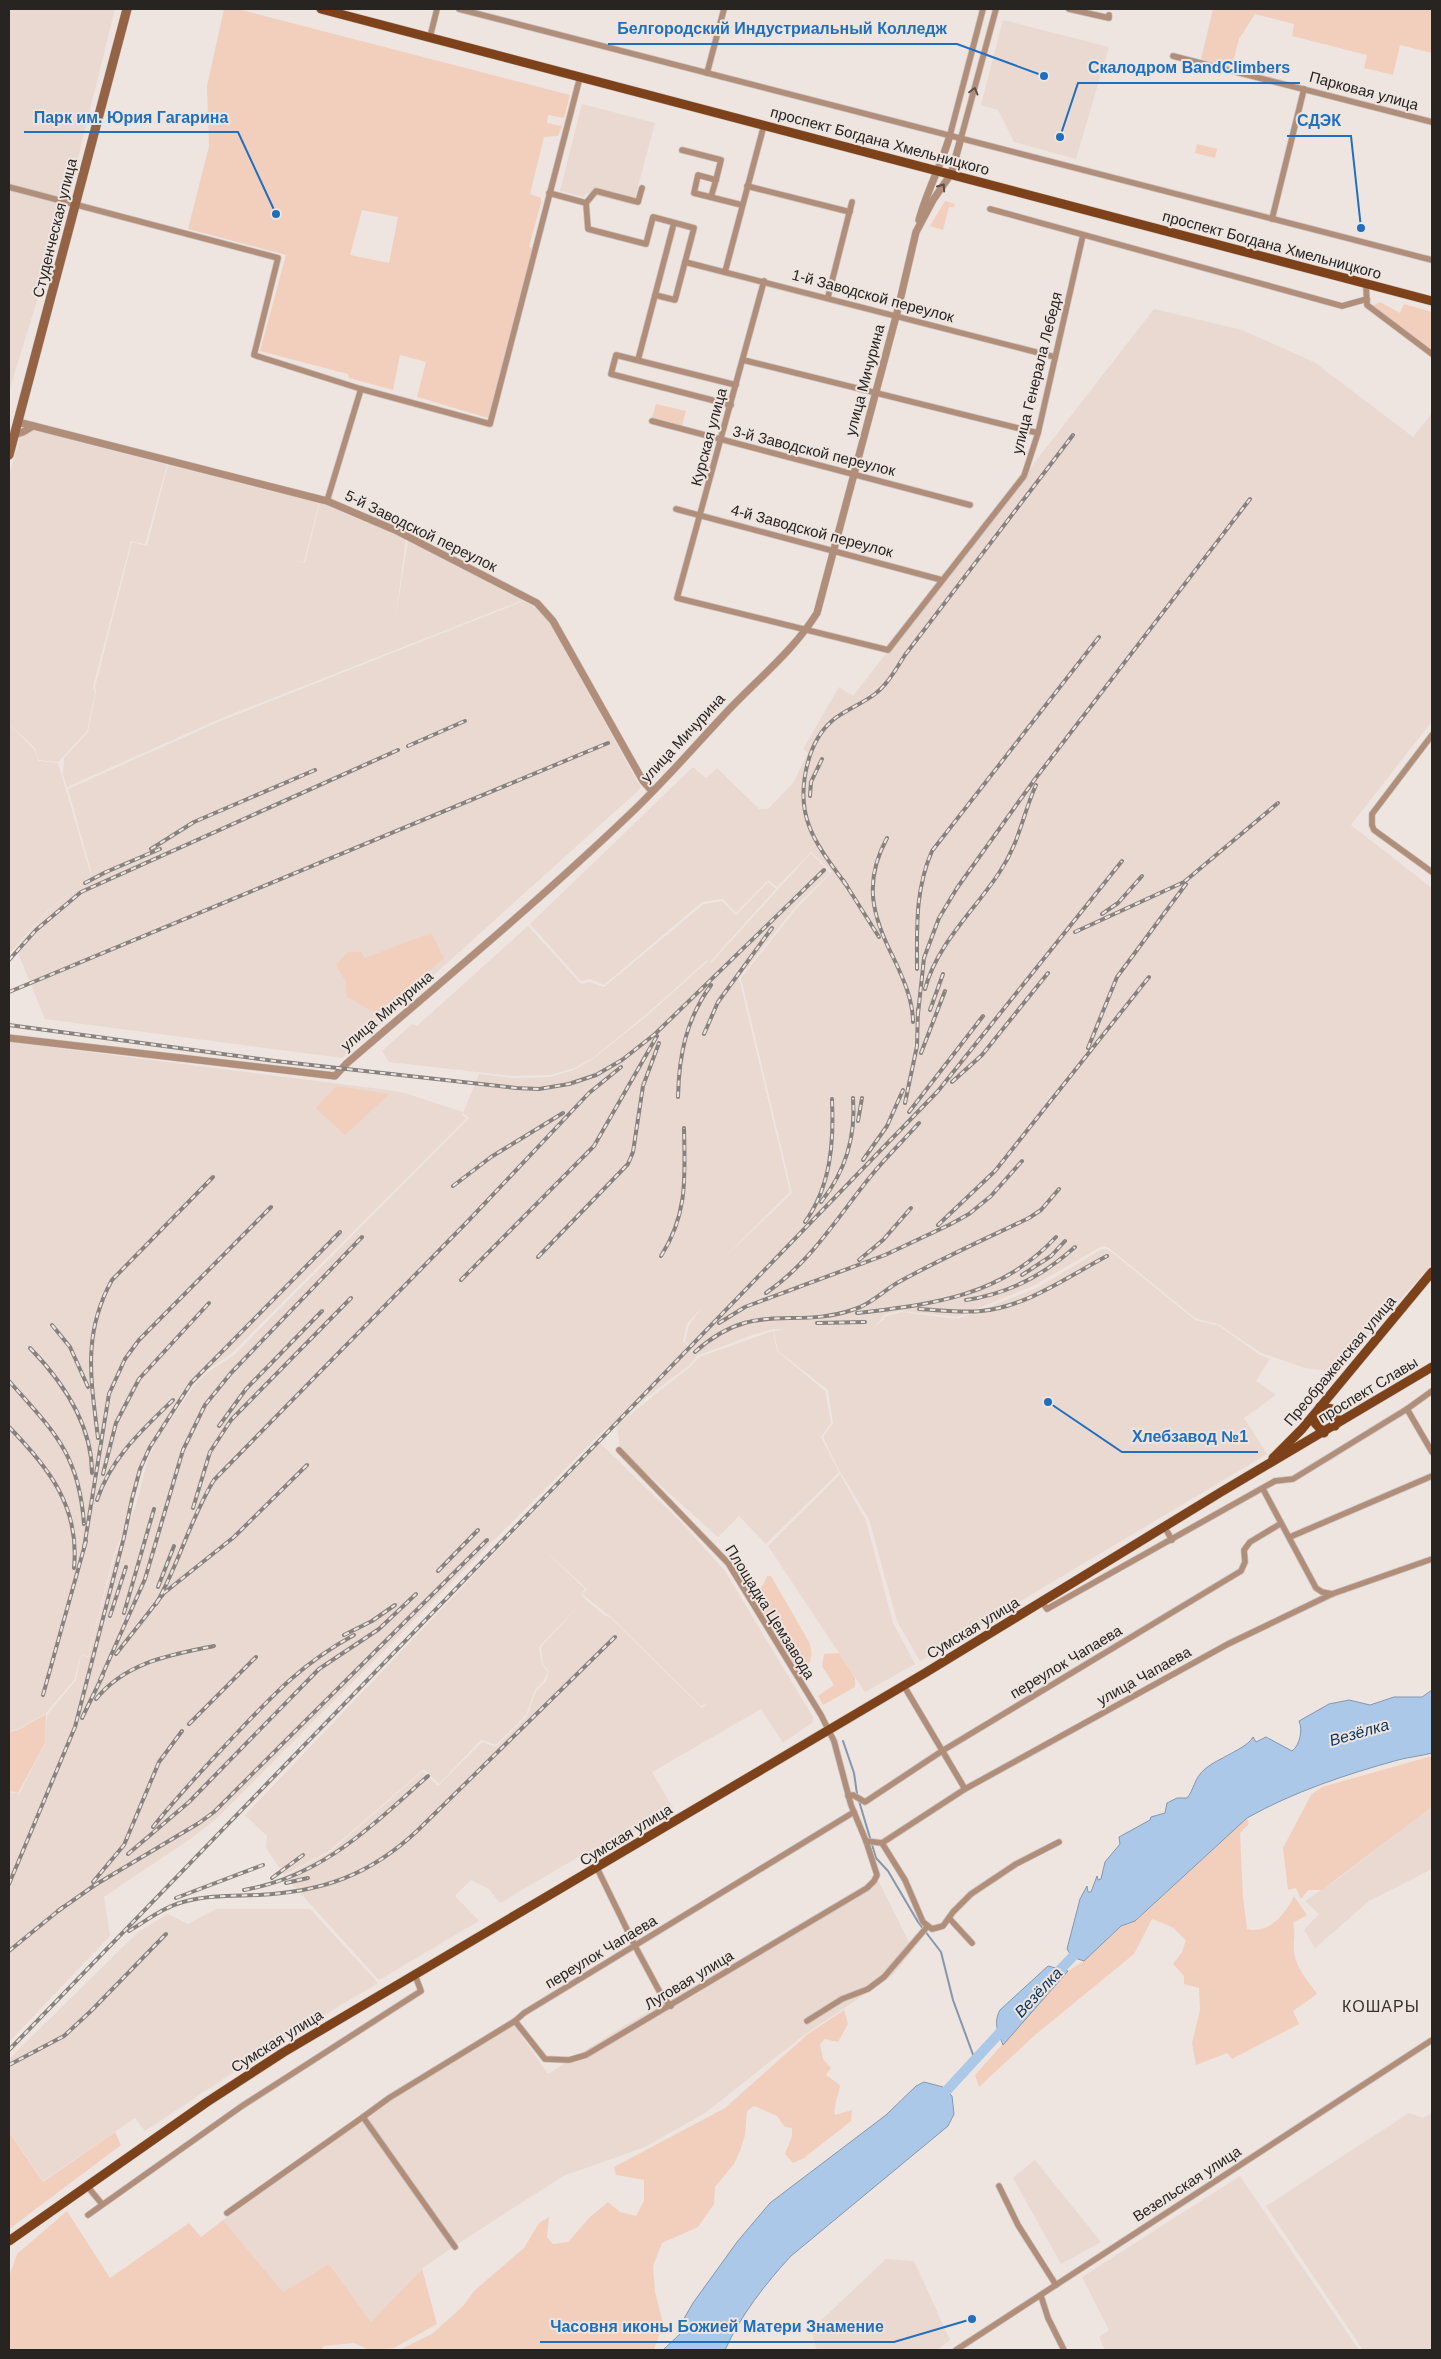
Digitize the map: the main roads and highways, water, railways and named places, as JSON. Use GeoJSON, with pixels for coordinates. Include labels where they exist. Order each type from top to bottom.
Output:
{"type":"FeatureCollection","features":[{"type":"Feature","properties":{"kind":"main road","name":"Студенческая улица"},"geometry":{"type":"LineString","coordinates":[[9,455],[128,9]]}},
{"type":"Feature","properties":{"kind":"main road","name":"проспект Богдана Хмельницкого"},"geometry":{"type":"LineString","coordinates":[[321,9],[1432,301]]}},
{"type":"Feature","properties":{"kind":"main road","name":"Преображенская улица"},"geometry":{"type":"LineString","coordinates":[[1266,1465],[1294,1438],[1432,1272]]}},
{"type":"Feature","properties":{"kind":"main road","name":"проспект Славы"},"geometry":{"type":"LineString","coordinates":[[1266,1465],[1432,1367]]}},
{"type":"Feature","properties":{"kind":"main road"},"geometry":{"type":"LineString","coordinates":[[1324,1432],[1315,1423],[1319,1408],[1332,1409],[1337,1419],[1335,1426]]}},
{"type":"Feature","properties":{"kind":"main road","name":"Сумская улица"},"geometry":{"type":"LineString","coordinates":[[9,2241],[284,2052],[904,1686],[1166,1528],[1266,1465]]}},
{"type":"Feature","properties":{"kind":"water"},"geometry":{"type":"Polygon","coordinates":[[[1432,1690],[1432,1753],[1359,1771],[1302,1792],[1247,1818],[1135,1921],[1121,1926],[1084,1961],[1072,1957],[1067,1949],[1080,1899],[1087,1886],[1088,1892],[1091,1892],[1097,1876],[1098,1880],[1101,1879],[1105,1862],[1120,1844],[1119,1837],[1150,1820],[1151,1817],[1165,1813],[1167,1803],[1177,1798],[1187,1798],[1199,1776],[1210,1765],[1245,1745],[1253,1737],[1256,1742],[1266,1737],[1292,1751],[1300,1737],[1299,1721],[1329,1704],[1349,1700],[1370,1705],[1394,1697],[1422,1697],[1432,1690]]]}},
{"type":"Feature","properties":{"kind":"water"},"geometry":{"type":"Polygon","coordinates":[[[1048,1966],[1068,1971],[1003,2045],[997,2023],[1000,2010],[1048,1966]]]}},
{"type":"Feature","properties":{"kind":"water"},"geometry":{"type":"Polygon","coordinates":[[[924,2082],[943,2087],[952,2096],[954,2114],[948,2126],[791,2256],[754,2300],[738,2324],[725,2350],[663,2350],[680,2334],[682,2322],[693,2303],[737,2242],[770,2203],[886,2115],[916,2086],[924,2082]]]}},
{"type":"Feature","properties":{"kind":"waterway"},"geometry":{"type":"LineString","coordinates":[[843,1741],[854,1773],[857,1794]]}},
{"type":"Feature","properties":{"kind":"waterway"},"geometry":{"type":"LineString","coordinates":[[859,1801],[876,1858],[888,1871],[918,1922],[941,1952],[953,2000],[975,2060]]}},
{"type":"Feature","properties":{"kind":"waterway","name":"Везёлка"},"geometry":{"type":"LineString","coordinates":[[1052,1978],[1082,1947]]}},
{"type":"Feature","properties":{"kind":"waterway","name":"Везёлка"},"geometry":{"type":"LineString","coordinates":[[937,2101],[1007,2025]]}},
{"type":"Feature","properties":{"kind":"railway"},"geometry":{"type":"LineString","coordinates":[[847,886],[817,843],[810,829],[806,814],[803,799],[804,781],[814,745],[820,734],[833,720],[875,694],[888,681],[905,655],[1073,435]]}},
{"type":"Feature","properties":{"kind":"railway"},"geometry":{"type":"LineString","coordinates":[[918,1014],[924,958],[939,918],[957,888],[1035,779],[1250,499]]}},
{"type":"Feature","properties":{"kind":"railway"},"geometry":{"type":"LineString","coordinates":[[917,969],[918,909],[922,880],[932,851],[1099,637]]}},
{"type":"Feature","properties":{"kind":"railway"},"geometry":{"type":"LineString","coordinates":[[408,746],[465,721]]}},
{"type":"Feature","properties":{"kind":"railway"},"geometry":{"type":"LineString","coordinates":[[9,992],[608,743]]}},
{"type":"Feature","properties":{"kind":"railway"},"geometry":{"type":"LineString","coordinates":[[9,960],[36,930],[81,892],[398,750]]}},
{"type":"Feature","properties":{"kind":"railway"},"geometry":{"type":"LineString","coordinates":[[810,796],[811,782],[822,759]]}},
{"type":"Feature","properties":{"kind":"railway"},"geometry":{"type":"LineString","coordinates":[[151,849],[194,822],[315,770]]}},
{"type":"Feature","properties":{"kind":"railway"},"geometry":{"type":"LineString","coordinates":[[925,989],[938,957],[957,928],[999,873],[1012,851],[1036,785]]}},
{"type":"Feature","properties":{"kind":"railway"},"geometry":{"type":"LineString","coordinates":[[1075,932],[1184,882],[1278,803]]}},
{"type":"Feature","properties":{"kind":"railway"},"geometry":{"type":"LineString","coordinates":[[887,838],[875,869],[873,899],[880,928],[907,989],[913,1022]]}},
{"type":"Feature","properties":{"kind":"railway"},"geometry":{"type":"LineString","coordinates":[[85,883],[160,849]]}},
{"type":"Feature","properties":{"kind":"railway"},"geometry":{"type":"LineString","coordinates":[[9,2050],[938,1091],[1122,861]]}},
{"type":"Feature","properties":{"kind":"railway"},"geometry":{"type":"LineString","coordinates":[[9,1025],[275,1061],[516,1088],[539,1089],[569,1084],[596,1075],[622,1060],[655,1034],[824,870]]}},
{"type":"Feature","properties":{"kind":"railway"},"geometry":{"type":"LineString","coordinates":[[1102,914],[1118,903],[1142,876]]}},
{"type":"Feature","properties":{"kind":"railway"},"geometry":{"type":"LineString","coordinates":[[843,880],[879,937]]}},
{"type":"Feature","properties":{"kind":"railway"},"geometry":{"type":"LineString","coordinates":[[1088,1048],[1117,977],[1186,884]]}},
{"type":"Feature","properties":{"kind":"railway"},"geometry":{"type":"LineString","coordinates":[[704,1034],[718,1002],[772,928]]}},
{"type":"Feature","properties":{"kind":"railway"},"geometry":{"type":"LineString","coordinates":[[952,1082],[982,1055],[1048,973]]}},
{"type":"Feature","properties":{"kind":"railway"},"geometry":{"type":"LineString","coordinates":[[930,1010],[943,974]]}},
{"type":"Feature","properties":{"kind":"railway"},"geometry":{"type":"LineString","coordinates":[[938,1225],[995,1171],[1149,977]]}},
{"type":"Feature","properties":{"kind":"railway"},"geometry":{"type":"LineString","coordinates":[[678,1097],[682,1052],[690,1024],[695,1011],[711,985]]}},
{"type":"Feature","properties":{"kind":"railway"},"geometry":{"type":"LineString","coordinates":[[921,1053],[945,991]]}},
{"type":"Feature","properties":{"kind":"railway"},"geometry":{"type":"LineString","coordinates":[[905,1103],[917,1046],[918,1009]]}},
{"type":"Feature","properties":{"kind":"railway"},"geometry":{"type":"LineString","coordinates":[[909,1112],[983,1016]]}},
{"type":"Feature","properties":{"kind":"railway"},"geometry":{"type":"LineString","coordinates":[[461,1280],[594,1146],[657,1036]]}},
{"type":"Feature","properties":{"kind":"railway"},"geometry":{"type":"LineString","coordinates":[[538,1257],[628,1164],[633,1152],[643,1086],[659,1043]]}},
{"type":"Feature","properties":{"kind":"railway"},"geometry":{"type":"LineString","coordinates":[[156,1604],[198,1510],[214,1480],[469,1220],[589,1093],[621,1067]]}},
{"type":"Feature","properties":{"kind":"railway"},"geometry":{"type":"LineString","coordinates":[[863,1160],[887,1126],[903,1090]]}},
{"type":"Feature","properties":{"kind":"railway"},"geometry":{"type":"LineString","coordinates":[[821,1202],[837,1179],[847,1153],[853,1126],[853,1098]]}},
{"type":"Feature","properties":{"kind":"railway"},"geometry":{"type":"LineString","coordinates":[[858,1121],[862,1098]]}},
{"type":"Feature","properties":{"kind":"railway"},"geometry":{"type":"LineString","coordinates":[[805,1222],[820,1194],[829,1163],[832,1099]]}},
{"type":"Feature","properties":{"kind":"railway"},"geometry":{"type":"LineString","coordinates":[[453,1186],[491,1157],[563,1113]]}},
{"type":"Feature","properties":{"kind":"railway"},"geometry":{"type":"LineString","coordinates":[[766,1293],[782,1281],[810,1254],[876,1170],[919,1123]]}},
{"type":"Feature","properties":{"kind":"railway"},"geometry":{"type":"LineString","coordinates":[[661,1256],[676,1225],[683,1195],[685,1163],[684,1128]]}},
{"type":"Feature","properties":{"kind":"railway"},"geometry":{"type":"LineString","coordinates":[[719,1323],[745,1307],[885,1255],[949,1225],[969,1214],[991,1196],[1022,1161]]}},
{"type":"Feature","properties":{"kind":"railway"},"geometry":{"type":"LineString","coordinates":[[98,1438],[91,1377],[91,1358],[96,1319],[102,1300],[112,1280],[213,1177]]}},
{"type":"Feature","properties":{"kind":"railway"},"geometry":{"type":"LineString","coordinates":[[695,1352],[717,1336],[737,1326],[756,1320],[833,1315],[861,1307],[913,1274],[1029,1218],[1041,1210],[1059,1189]]}},
{"type":"Feature","properties":{"kind":"railway"},"geometry":{"type":"LineString","coordinates":[[84,1548],[109,1394],[125,1359],[139,1340],[271,1207]]}},
{"type":"Feature","properties":{"kind":"railway"},"geometry":{"type":"LineString","coordinates":[[859,1260],[883,1240],[911,1208]]}},
{"type":"Feature","properties":{"kind":"railway"},"geometry":{"type":"LineString","coordinates":[[9,1884],[75,1727],[140,1469],[150,1447],[191,1383],[340,1232]]}},
{"type":"Feature","properties":{"kind":"railway"},"geometry":{"type":"LineString","coordinates":[[100,1680],[145,1579],[183,1450],[205,1405],[231,1373],[362,1237]]}},
{"type":"Feature","properties":{"kind":"railway"},"geometry":{"type":"LineString","coordinates":[[857,1313],[939,1301],[989,1285],[1012,1273],[1035,1257],[1056,1237]]}},
{"type":"Feature","properties":{"kind":"railway"},"geometry":{"type":"LineString","coordinates":[[1022,1275],[1051,1256],[1065,1241]]}},
{"type":"Feature","properties":{"kind":"railway"},"geometry":{"type":"LineString","coordinates":[[966,1300],[996,1293],[1025,1282],[1051,1266],[1075,1247]]}},
{"type":"Feature","properties":{"kind":"railway"},"geometry":{"type":"LineString","coordinates":[[919,1309],[966,1312],[1014,1304],[1046,1290],[1107,1256]]}},
{"type":"Feature","properties":{"kind":"railway"},"geometry":{"type":"LineString","coordinates":[[193,1508],[210,1452],[231,1420],[351,1298]]}},
{"type":"Feature","properties":{"kind":"railway"},"geometry":{"type":"LineString","coordinates":[[103,1474],[116,1423],[139,1379],[209,1303]]}},
{"type":"Feature","properties":{"kind":"railway"},"geometry":{"type":"LineString","coordinates":[[219,1426],[246,1389],[322,1311]]}},
{"type":"Feature","properties":{"kind":"railway"},"geometry":{"type":"LineString","coordinates":[[817,1323],[865,1322]]}},
{"type":"Feature","properties":{"kind":"railway"},"geometry":{"type":"LineString","coordinates":[[52,1325],[70,1347],[88,1387]]}},
{"type":"Feature","properties":{"kind":"railway"},"geometry":{"type":"LineString","coordinates":[[30,1348],[54,1375],[81,1421],[91,1455],[92,1473]]}},
{"type":"Feature","properties":{"kind":"railway"},"geometry":{"type":"LineString","coordinates":[[9,1381],[51,1429],[70,1461],[81,1500],[84,1524]]}},
{"type":"Feature","properties":{"kind":"railway"},"geometry":{"type":"LineString","coordinates":[[97,1500],[110,1471],[128,1446],[173,1400]]}},
{"type":"Feature","properties":{"kind":"railway"},"geometry":{"type":"LineString","coordinates":[[9,1427],[24,1442],[49,1474],[67,1507],[75,1546],[74,1568]]}},
{"type":"Feature","properties":{"kind":"railway"},"geometry":{"type":"LineString","coordinates":[[116,1654],[164,1593],[234,1537],[307,1465]]}},
{"type":"Feature","properties":{"kind":"railway"},"geometry":{"type":"LineString","coordinates":[[124,1613],[154,1509]]}},
{"type":"Feature","properties":{"kind":"railway"},"geometry":{"type":"LineString","coordinates":[[438,1571],[478,1530]]}},
{"type":"Feature","properties":{"kind":"railway"},"geometry":{"type":"LineString","coordinates":[[58,1911],[95,1885],[199,1823],[214,1812],[487,1540]]}},
{"type":"Feature","properties":{"kind":"railway"},"geometry":{"type":"LineString","coordinates":[[43,1695],[86,1541]]}},
{"type":"Feature","properties":{"kind":"railway"},"geometry":{"type":"LineString","coordinates":[[158,1587],[174,1546]]}},
{"type":"Feature","properties":{"kind":"railway"},"geometry":{"type":"LineString","coordinates":[[110,1616],[126,1567]]}},
{"type":"Feature","properties":{"kind":"railway"},"geometry":{"type":"LineString","coordinates":[[128,1854],[189,1802],[319,1669],[379,1629],[416,1594]]}},
{"type":"Feature","properties":{"kind":"railway"},"geometry":{"type":"LineString","coordinates":[[344,1635],[372,1621],[395,1605]]}},
{"type":"Feature","properties":{"kind":"railway"},"geometry":{"type":"LineString","coordinates":[[153,1827],[194,1779],[278,1691],[320,1656],[354,1635]]}},
{"type":"Feature","properties":{"kind":"railway"},"geometry":{"type":"LineString","coordinates":[[129,1931],[162,1911],[183,1902],[211,1897],[258,1895],[303,1890],[324,1885],[363,1870],[381,1859],[417,1831],[615,1637]]}},
{"type":"Feature","properties":{"kind":"railway"},"geometry":{"type":"LineString","coordinates":[[96,1699],[108,1686],[135,1668],[165,1657],[214,1646]]}},
{"type":"Feature","properties":{"kind":"railway"},"geometry":{"type":"LineString","coordinates":[[189,1724],[256,1657]]}},
{"type":"Feature","properties":{"kind":"railway"},"geometry":{"type":"LineString","coordinates":[[82,1718],[103,1675]]}},
{"type":"Feature","properties":{"kind":"railway"},"geometry":{"type":"LineString","coordinates":[[93,1882],[124,1845],[159,1762],[182,1731]]}},
{"type":"Feature","properties":{"kind":"railway"},"geometry":{"type":"LineString","coordinates":[[244,1890],[272,1883],[322,1861],[365,1831],[428,1776]]}},
{"type":"Feature","properties":{"kind":"railway"},"geometry":{"type":"LineString","coordinates":[[272,1878],[303,1855]]}},
{"type":"Feature","properties":{"kind":"railway"},"geometry":{"type":"LineString","coordinates":[[176,1898],[263,1865]]}},
{"type":"Feature","properties":{"kind":"railway"},"geometry":{"type":"LineString","coordinates":[[286,1883],[308,1878]]}},
{"type":"Feature","properties":{"kind":"railway"},"geometry":{"type":"LineString","coordinates":[[9,1951],[63,1907]]}},
{"type":"Feature","properties":{"kind":"railway"},"geometry":{"type":"LineString","coordinates":[[9,2065],[64,2036],[166,1934]]}},
{"type":"Feature","properties":{"kind":"place","name":"Белгородский Индустриальный Колледж"},"geometry":{"type":"Point","coordinates":[1044,76]}},
{"type":"Feature","properties":{"kind":"place","name":"Cкалодром BandClimbers"},"geometry":{"type":"Point","coordinates":[1060,137]}},
{"type":"Feature","properties":{"kind":"place","name":"Парк им. Юрия Гагарина"},"geometry":{"type":"Point","coordinates":[276,214]}},
{"type":"Feature","properties":{"kind":"place","name":"СДЭК"},"geometry":{"type":"Point","coordinates":[1361,228]}},
{"type":"Feature","properties":{"kind":"place","name":"Хлебзавод №1"},"geometry":{"type":"Point","coordinates":[1048,1402]}},
{"type":"Feature","properties":{"kind":"place","name":"Часовня иконы Божией Матери Знамение"},"geometry":{"type":"Point","coordinates":[972,2319]}},
{"type":"Feature","properties":{"kind":"district","name":"КОШАРЫ"},"geometry":{"type":"Point","coordinates":[1381,2006]}}]}
